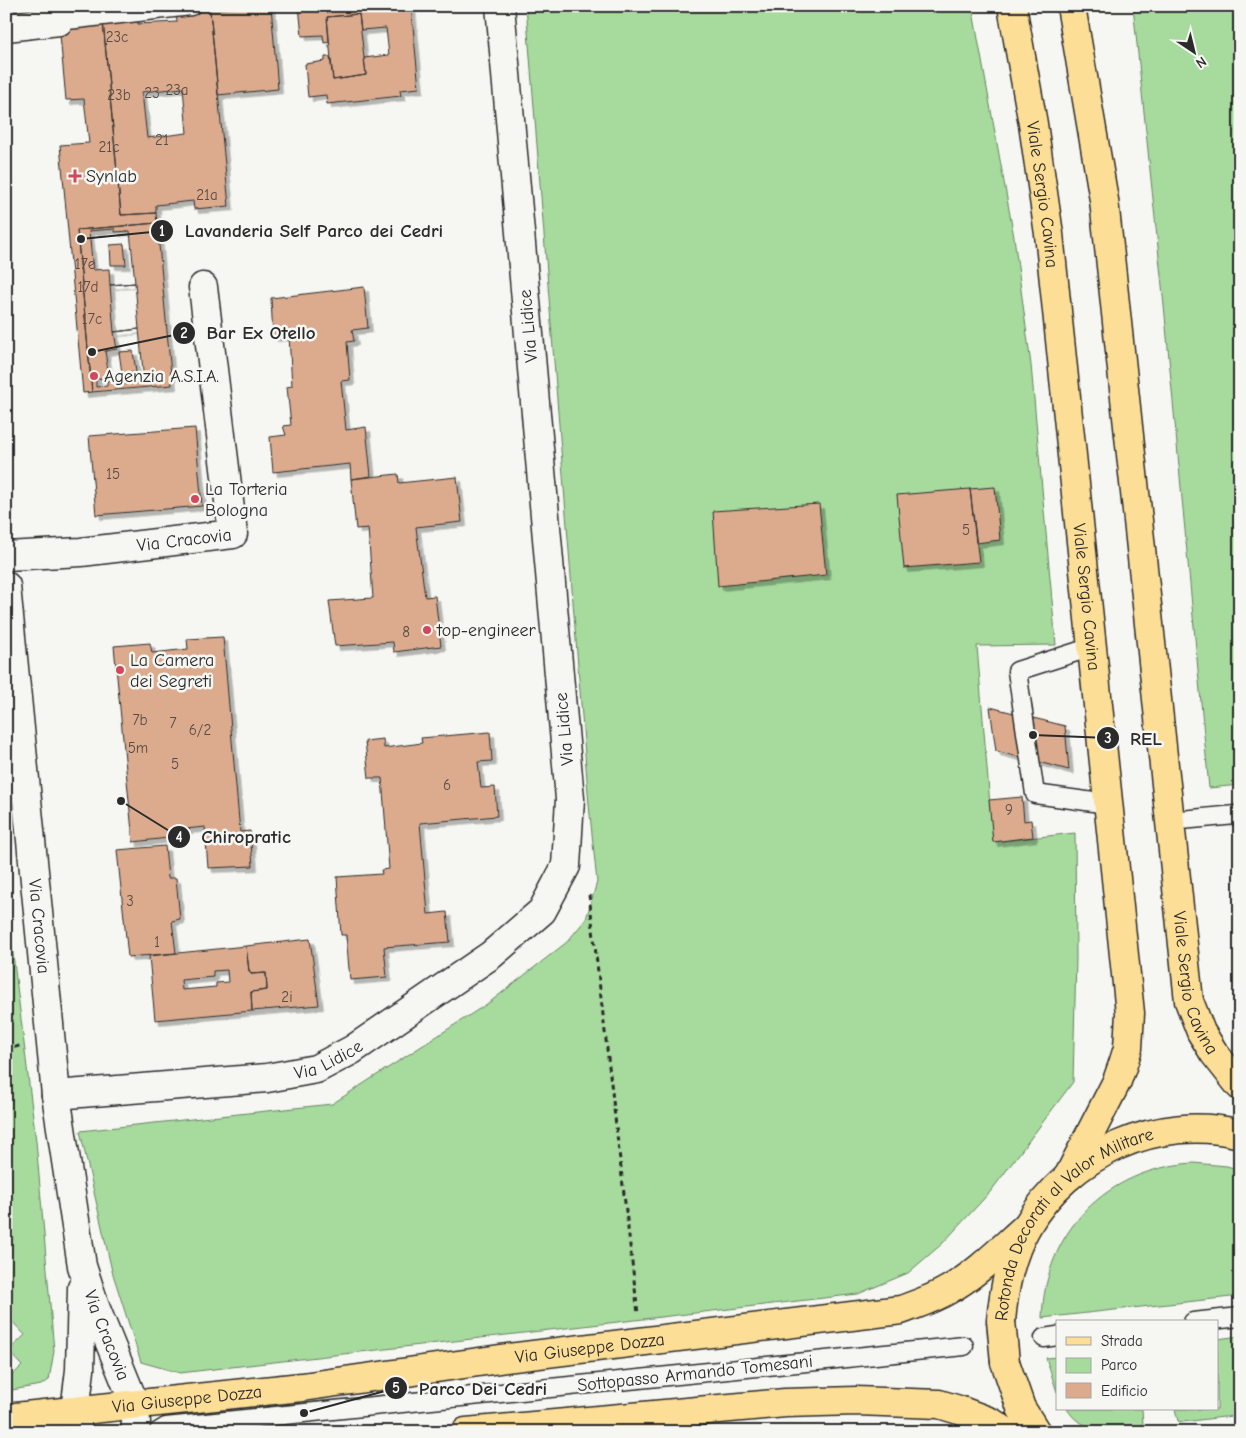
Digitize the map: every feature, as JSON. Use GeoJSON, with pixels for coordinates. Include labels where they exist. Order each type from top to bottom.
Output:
{"type":"FeatureCollection","features":[{"type":"Feature","properties":{"kind":"main road","name":"Viale Sergio Cavina"},"geometry":{"type":"LineString","coordinates":[[1012,6],[1033,124],[1049,234],[1130,1013],[1128,1048],[1116,1081],[1068,1176]]}},
{"type":"Feature","properties":{"kind":"main road","name":"Viale Sergio Cavina"},"geometry":{"type":"LineString","coordinates":[[1071,6],[1104,200],[1189,1000],[1201,1032],[1214,1053],[1240,1086]]}},
{"type":"Feature","properties":{"kind":"main road","name":"Rotonda Decorati al Valor Militare"},"geometry":{"type":"LineString","coordinates":[[1036,1432],[1021,1408],[1005,1362],[1002,1321],[1004,1288],[1013,1256],[1027,1226],[1045,1200],[1068,1176],[1102,1152],[1141,1136],[1183,1128],[1225,1130],[1240,1134]]}},
{"type":"Feature","properties":{"kind":"main road","name":"Via Giuseppe Dozza"},"geometry":{"type":"LineString","coordinates":[[6,1418],[76,1421],[135,1405],[302,1387],[507,1358],[901,1310],[927,1301],[949,1290],[969,1276],[1027,1226]]}},
{"type":"Feature","properties":{"kind":"main road"},"geometry":{"type":"LineString","coordinates":[[466,1432],[785,1403],[856,1401],[938,1404],[990,1422],[1006,1432]]}},
{"type":"Feature","properties":{"kind":"street","name":"Via Lidice"},"geometry":{"type":"LineString","coordinates":[[56,1095],[267,1078],[316,1069],[352,1050],[491,955],[542,911],[566,866],[570,799],[500,6]]}},
{"type":"Feature","properties":{"kind":"street"},"geometry":{"type":"LineString","coordinates":[[6,27],[59,21]]}},
{"type":"Feature","properties":{"kind":"street","name":"Via Cracovia"},"geometry":{"type":"LineString","coordinates":[[6,556],[82,552],[233,534],[203,287]]}},
{"type":"Feature","properties":{"kind":"street","name":"Via Cracovia"},"geometry":{"type":"LineString","coordinates":[[6,586],[56,1095],[82,1266],[96,1309],[135,1405],[136,1422],[134,1432]]}},
{"type":"Feature","properties":{"kind":"street","name":"Via Cracovia"},"geometry":{"type":"LineString","coordinates":[[76,1421],[80,1370],[82,1266]]}},
{"type":"Feature","properties":{"kind":"lane"},"geometry":{"type":"LineString","coordinates":[[59,21],[191,6]]}},
{"type":"Feature","properties":{"kind":"lane"},"geometry":{"type":"LineString","coordinates":[[1092,646],[1017,671],[1035,794],[1108,804]]}},
{"type":"Feature","properties":{"kind":"lane"},"geometry":{"type":"LineString","coordinates":[[1170,821],[1236,815]]}},
{"type":"Feature","properties":{"kind":"lane"},"geometry":{"type":"LineString","coordinates":[[1212,1320],[1240,1317]]}},
{"type":"Feature","properties":{"kind":"lane","name":"Sottopasso Armando Tomesani"},"geometry":{"type":"LineString","coordinates":[[158,1432],[166,1427],[175,1426],[964,1346]]}},
{"type":"Feature","properties":{"kind":"path"},"geometry":{"type":"LineString","coordinates":[[589,895],[638,1317]]}},
{"type":"Feature","properties":{"kind":"green space"},"geometry":{"type":"Polygon","coordinates":[[[526,6],[972,6],[1014,237],[1031,365],[1056,645],[977,646],[993,842],[1075,833],[1076,958],[1073,1082],[991,1191],[943,1243],[908,1273],[858,1294],[180,1373],[141,1362],[112,1271],[80,1131],[332,1104],[490,1002],[567,942],[586,919],[597,882],[589,805],[526,6]]]}},
{"type":"Feature","properties":{"kind":"green space"},"geometry":{"type":"Polygon","coordinates":[[[1133,6],[1240,7],[1240,785],[1209,788],[1164,305],[1133,6]]]}},
{"type":"Feature","properties":{"kind":"green space"},"geometry":{"type":"Polygon","coordinates":[[[6,897],[36,1141],[54,1351],[49,1380],[41,1385],[6,1391],[6,1381],[22,1366],[8,1351],[25,1335],[6,1315],[6,897]]]}},
{"type":"Feature","properties":{"kind":"green space"},"geometry":{"type":"Polygon","coordinates":[[[1193,1163],[1227,1166],[1240,1170],[1240,1296],[1042,1318],[1046,1286],[1055,1258],[1068,1232],[1086,1210],[1108,1191],[1134,1177],[1162,1168],[1193,1163]]]}},
{"type":"Feature","properties":{"kind":"green space"},"geometry":{"type":"Polygon","coordinates":[[[1240,1336],[1240,1415],[1178,1421],[1175,1410],[1218,1410],[1218,1339],[1240,1336]]]}},
{"type":"Feature","properties":{"kind":"green space"},"geometry":{"type":"Polygon","coordinates":[[[1056,1357],[1056,1389],[1046,1358],[1056,1357]]]}},
{"type":"Feature","properties":{"kind":"green space"},"geometry":{"type":"Polygon","coordinates":[[[1068,1410],[1142,1410],[1143,1424],[1138,1428],[1130,1430],[1101,1429],[1084,1424],[1073,1417],[1068,1410]]]}},
{"type":"Feature","properties":{"kind":"building"},"geometry":{"type":"Polygon","coordinates":[[[271,6],[278,89],[218,95],[210,10],[271,6]]]}},
{"type":"Feature","properties":{"kind":"building"},"geometry":{"type":"Polygon","coordinates":[[[299,6],[411,6],[419,88],[400,90],[401,96],[327,104],[326,95],[308,97],[305,64],[325,61],[325,57],[330,57],[333,80],[366,75],[364,58],[389,55],[386,28],[361,30],[359,14],[327,17],[329,42],[324,43],[323,35],[302,36],[299,6]]]}},
{"type":"Feature","properties":{"kind":"building"},"geometry":{"type":"Polygon","coordinates":[[[210,10],[229,206],[194,209],[193,201],[156,205],[156,213],[121,215],[103,21],[137,17],[138,24],[177,22],[176,13],[210,10]],[[183,88],[142,92],[147,138],[187,133],[183,88]]]}},
{"type":"Feature","properties":{"kind":"building"},"geometry":{"type":"Polygon","coordinates":[[[359,14],[366,75],[333,80],[327,17],[359,14]]]}},
{"type":"Feature","properties":{"kind":"building"},"geometry":{"type":"Polygon","coordinates":[[[103,21],[121,215],[156,213],[157,223],[77,230],[92,392],[83,393],[60,145],[89,143],[84,99],[66,100],[59,24],[103,21]]]}},
{"type":"Feature","properties":{"kind":"building"},"geometry":{"type":"Polygon","coordinates":[[[157,223],[172,385],[92,392],[77,230],[157,223]],[[135,283],[110,285],[114,332],[139,329],[135,283]]]}},
{"type":"Feature","properties":{"kind":"building"},"geometry":{"type":"Polygon","coordinates":[[[115,229],[115,232],[130,231],[135,283],[110,285],[109,269],[93,270],[89,231],[115,229]],[[124,244],[110,245],[111,265],[126,265],[124,244]]]}},
{"type":"Feature","properties":{"kind":"building"},"geometry":{"type":"Polygon","coordinates":[[[364,287],[368,328],[352,330],[354,341],[347,342],[350,380],[341,381],[346,430],[366,427],[371,476],[351,479],[350,464],[273,472],[270,437],[286,435],[283,426],[291,425],[287,387],[292,386],[289,336],[273,337],[271,298],[364,287]]]}},
{"type":"Feature","properties":{"kind":"building"},"geometry":{"type":"Polygon","coordinates":[[[139,329],[144,382],[119,385],[118,380],[107,381],[107,386],[96,387],[96,379],[109,377],[105,351],[117,349],[114,332],[139,329]],[[133,351],[119,352],[122,373],[136,372],[133,351]]]}},
{"type":"Feature","properties":{"kind":"building"},"geometry":{"type":"Polygon","coordinates":[[[195,428],[202,506],[96,515],[89,436],[195,428]]]}},
{"type":"Feature","properties":{"kind":"building"},"geometry":{"type":"Polygon","coordinates":[[[398,474],[399,483],[457,477],[462,522],[416,527],[425,597],[435,596],[441,646],[394,652],[393,642],[335,646],[329,601],[373,598],[368,528],[356,529],[351,479],[398,474]]]}},
{"type":"Feature","properties":{"kind":"building"},"geometry":{"type":"Polygon","coordinates":[[[995,487],[1000,540],[976,543],[970,489],[995,487]]]}},
{"type":"Feature","properties":{"kind":"building"},"geometry":{"type":"Polygon","coordinates":[[[970,489],[979,562],[904,568],[897,495],[970,489]]]}},
{"type":"Feature","properties":{"kind":"building"},"geometry":{"type":"Polygon","coordinates":[[[819,504],[826,575],[718,586],[713,511],[819,504]]]}},
{"type":"Feature","properties":{"kind":"building"},"geometry":{"type":"Polygon","coordinates":[[[223,637],[240,832],[250,831],[253,866],[208,868],[205,827],[167,831],[168,838],[133,842],[114,646],[150,643],[152,653],[188,649],[187,639],[223,637]]]}},
{"type":"Feature","properties":{"kind":"building"},"geometry":{"type":"Polygon","coordinates":[[[990,707],[1065,726],[1069,770],[996,751],[990,707]]]}},
{"type":"Feature","properties":{"kind":"building"},"geometry":{"type":"Polygon","coordinates":[[[490,732],[492,761],[478,762],[481,788],[495,787],[497,816],[420,823],[428,914],[447,912],[450,942],[384,947],[387,977],[350,980],[346,935],[341,935],[337,877],[382,874],[381,870],[389,869],[382,778],[369,778],[365,741],[383,739],[384,748],[422,743],[421,738],[490,732]]]}},
{"type":"Feature","properties":{"kind":"building"},"geometry":{"type":"Polygon","coordinates":[[[1022,797],[1024,821],[1031,820],[1033,837],[993,842],[989,800],[1022,797]]]}},
{"type":"Feature","properties":{"kind":"building"},"geometry":{"type":"Polygon","coordinates":[[[165,846],[168,878],[176,878],[180,919],[172,921],[176,953],[128,957],[117,850],[165,846]]]}},
{"type":"Feature","properties":{"kind":"building"},"geometry":{"type":"Polygon","coordinates":[[[310,939],[319,1005],[252,1011],[251,992],[267,990],[266,973],[251,974],[246,946],[310,939]]]}},
{"type":"Feature","properties":{"kind":"building"},"geometry":{"type":"Polygon","coordinates":[[[246,946],[249,971],[251,974],[266,973],[267,990],[251,992],[252,1011],[155,1020],[149,956],[246,946]],[[227,970],[213,971],[213,977],[181,980],[182,990],[216,987],[216,983],[228,982],[227,970]]]}},
{"type":"Feature","properties":{"kind":"place","name":"Synlab"},"geometry":{"type":"Point","coordinates":[75,176]}},
{"type":"Feature","properties":{"kind":"place","name":"Lavanderia Self Parco dei Cedri"},"geometry":{"type":"Point","coordinates":[81,239]}},
{"type":"Feature","properties":{"kind":"place","name":"Bar Ex Otello"},"geometry":{"type":"Point","coordinates":[92,352]}},
{"type":"Feature","properties":{"kind":"place","name":"Agenzia A.S.I.A."},"geometry":{"type":"Point","coordinates":[94,376]}},
{"type":"Feature","properties":{"kind":"place","name":"La Torteria Bologna"},"geometry":{"type":"Point","coordinates":[195,499]}},
{"type":"Feature","properties":{"kind":"place","name":"top-engineer"},"geometry":{"type":"Point","coordinates":[427,630]}},
{"type":"Feature","properties":{"kind":"place","name":"La Camera dei Segreti"},"geometry":{"type":"Point","coordinates":[120,670]}},
{"type":"Feature","properties":{"kind":"place","name":"REL"},"geometry":{"type":"Point","coordinates":[1033,735]}},
{"type":"Feature","properties":{"kind":"place","name":"Chiropratic"},"geometry":{"type":"Point","coordinates":[121,801]}},
{"type":"Feature","properties":{"kind":"place","name":"Parco Dei Cedri"},"geometry":{"type":"Point","coordinates":[304,1413]}}]}
